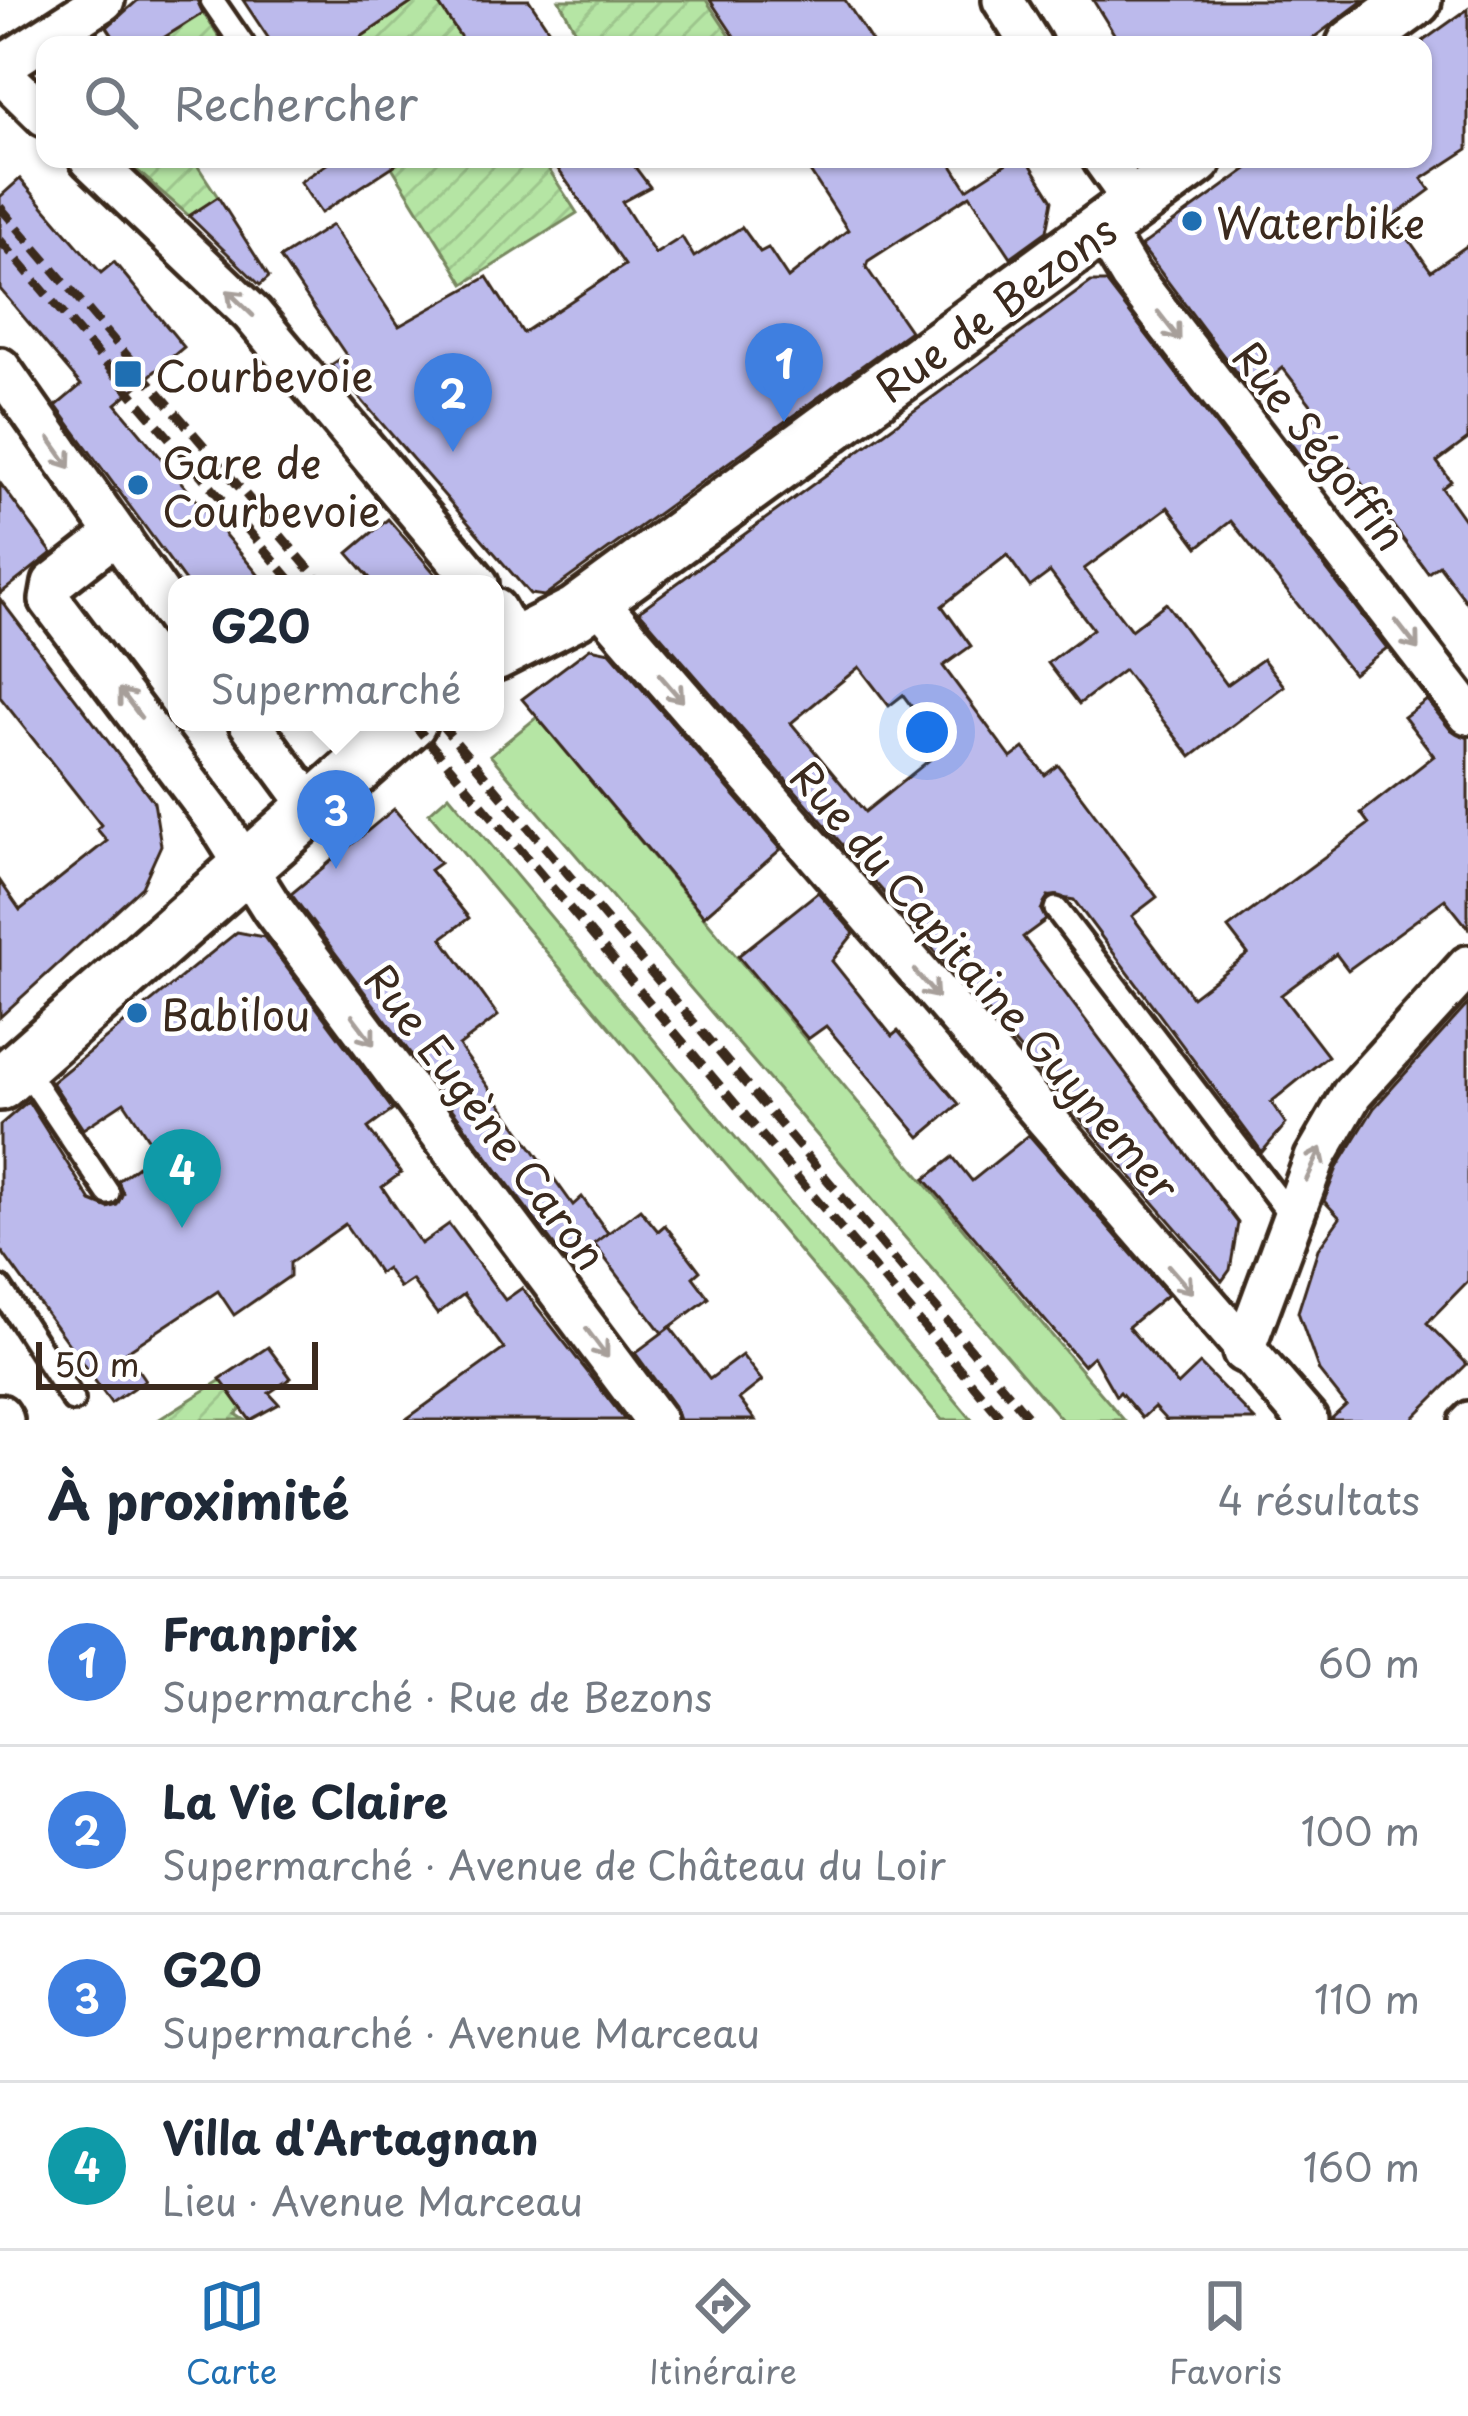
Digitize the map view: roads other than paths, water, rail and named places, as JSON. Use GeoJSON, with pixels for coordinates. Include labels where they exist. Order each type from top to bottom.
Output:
{"type":"FeatureCollection","features":[{"type":"Feature","properties":{"kind":"street"},"geometry":{"type":"LineString","coordinates":[[50,36],[104,0]]}},
{"type":"Feature","properties":{"kind":"street"},"geometry":{"type":"LineString","coordinates":[[1003,0],[1025,36]]}},
{"type":"Feature","properties":{"kind":"street"},"geometry":{"type":"LineString","coordinates":[[1365,36],[1415,0]]}},
{"type":"Feature","properties":{"kind":"street"},"geometry":{"type":"LineString","coordinates":[[36,45],[0,69],[36,107]]}},
{"type":"Feature","properties":{"kind":"street"},"geometry":{"type":"LineString","coordinates":[[99,168],[252,314],[470,575]]}},
{"type":"Feature","properties":{"kind":"street","name":"Rue Ségoffin"},"geometry":{"type":"LineString","coordinates":[[1105,168],[1130,275],[1468,714]]}},
{"type":"Feature","properties":{"kind":"street","name":"Rue de Bezons"},"geometry":{"type":"LineString","coordinates":[[504,634],[596,599],[1184,168]]}},
{"type":"Feature","properties":{"kind":"street"},"geometry":{"type":"LineString","coordinates":[[0,368],[168,607]]}},
{"type":"Feature","properties":{"kind":"street","name":"Rue Eugène Caron"},"geometry":{"type":"LineString","coordinates":[[121,538],[108,540],[52,584],[50,600],[247,866],[272,908],[655,1420]]}},
{"type":"Feature","properties":{"kind":"street","name":"Rue du Capitaine Guynemer"},"geometry":{"type":"LineString","coordinates":[[596,599],[1306,1420]]}},
{"type":"Feature","properties":{"kind":"street"},"geometry":{"type":"LineString","coordinates":[[256,731],[313,808]]}},
{"type":"Feature","properties":{"kind":"street"},"geometry":{"type":"LineString","coordinates":[[11,1074],[400,731]]}},
{"type":"Feature","properties":{"kind":"street"},"geometry":{"type":"LineString","coordinates":[[1243,1352],[1315,1158],[1352,1094],[1468,966]]}},
{"type":"Feature","properties":{"kind":"lane"},"geometry":{"type":"LineString","coordinates":[[212,0],[237,36]]}},
{"type":"Feature","properties":{"kind":"lane"},"geometry":{"type":"LineString","coordinates":[[1056,909],[1291,1216]]}},
{"type":"Feature","properties":{"kind":"lane"},"geometry":{"type":"LineString","coordinates":[[11,1074],[108,1193]]}},
{"type":"Feature","properties":{"kind":"lane"},"geometry":{"type":"LineString","coordinates":[[0,1288],[73,1400]]}},
{"type":"Feature","properties":{"kind":"lane"},"geometry":{"type":"LineString","coordinates":[[1461,1420],[1468,1413]]}},
{"type":"Feature","properties":{"kind":"railway"},"geometry":{"type":"LineString","coordinates":[[0,207],[314,575]]}},
{"type":"Feature","properties":{"kind":"railway"},"geometry":{"type":"LineString","coordinates":[[0,240],[286,575]]}},
{"type":"Feature","properties":{"kind":"railway"},"geometry":{"type":"LineString","coordinates":[[420,731],[1003,1420]]}},
{"type":"Feature","properties":{"kind":"railway"},"geometry":{"type":"LineString","coordinates":[[447,731],[1031,1420]]}},
{"type":"Feature","properties":{"kind":"place","name":"Waterbike"},"geometry":{"type":"Point","coordinates":[1192,221]}},
{"type":"Feature","properties":{"kind":"place","name":"Courbevoie"},"geometry":{"type":"Point","coordinates":[128,374]}},
{"type":"Feature","properties":{"kind":"place","name":"Franprix"},"geometry":{"type":"Point","coordinates":[784,422]}},
{"type":"Feature","properties":{"kind":"place","name":"La Vie Claire"},"geometry":{"type":"Point","coordinates":[453,452]}},
{"type":"Feature","properties":{"kind":"place","name":"Gare de Courbevoie"},"geometry":{"type":"Point","coordinates":[138,485]}},
{"type":"Feature","properties":{"kind":"place","name":"G20"},"geometry":{"type":"Point","coordinates":[336,869]}},
{"type":"Feature","properties":{"kind":"place","name":"Babilou"},"geometry":{"type":"Point","coordinates":[137,1013]}},
{"type":"Feature","properties":{"kind":"place","name":"Villa d'Artagnan"},"geometry":{"type":"Point","coordinates":[182,1228]}}]}
